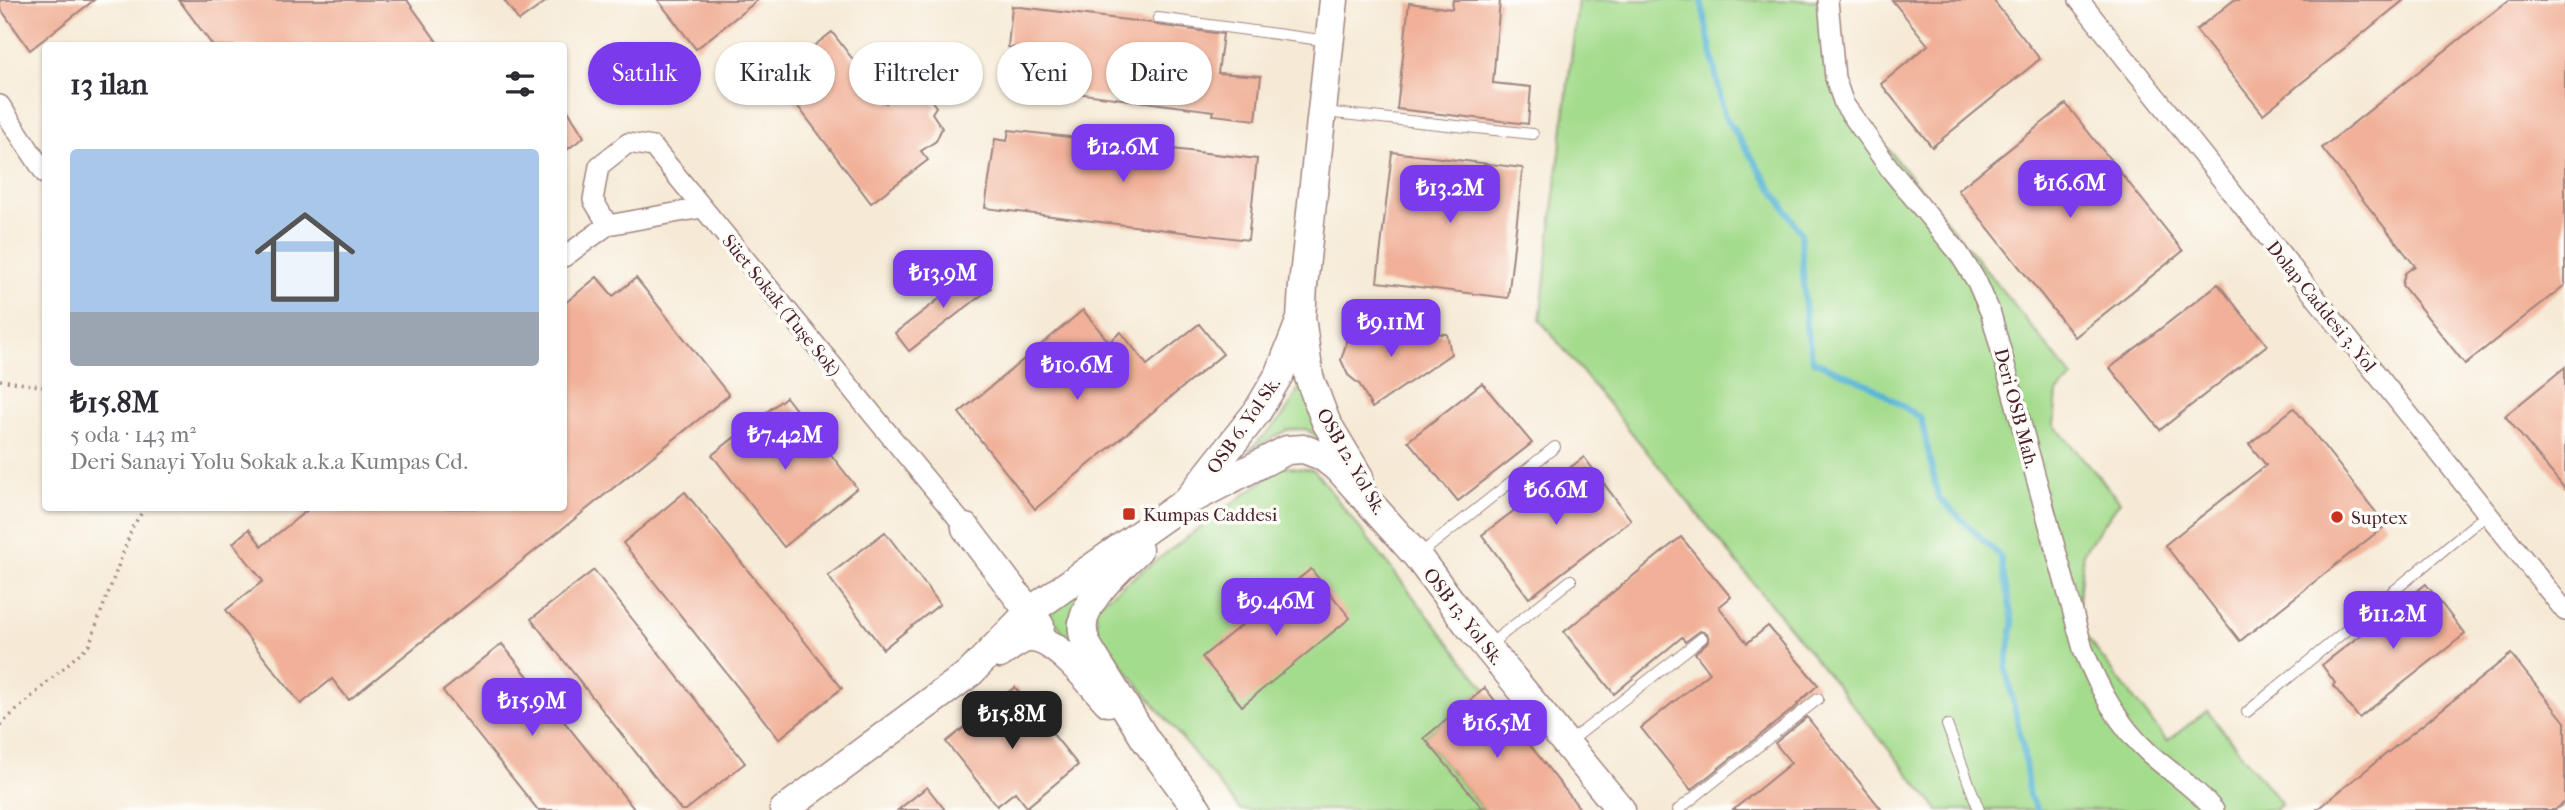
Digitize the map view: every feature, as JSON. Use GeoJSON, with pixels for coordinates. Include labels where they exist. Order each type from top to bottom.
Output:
{"type":"FeatureCollection","features":[{"type":"Feature","properties":{"kind":"main road","name":"OSB 6. Yol Sk."},"geometry":{"type":"LineString","coordinates":[[971,672],[1029,612],[1187,501],[1257,412],[1280,373],[1301,319],[1334,0]]}},
{"type":"Feature","properties":{"kind":"main road","name":"OSB 12. Yol Sk."},"geometry":{"type":"LineString","coordinates":[[1301,319],[1309,377],[1326,422],[1386,521]]}},
{"type":"Feature","properties":{"kind":"main road"},"geometry":{"type":"LineString","coordinates":[[1198,810],[1145,739],[1088,647],[1082,630],[1085,613],[1106,582],[1187,501],[1287,450],[1304,449],[1322,456],[1340,470],[1386,521]]}},
{"type":"Feature","properties":{"kind":"main road","name":"OSB 13. Yol Sk."},"geometry":{"type":"LineString","coordinates":[[1386,521],[1621,810]]}},
{"type":"Feature","properties":{"kind":"main road"},"geometry":{"type":"LineString","coordinates":[[965,528],[1033,583],[1048,586],[1073,580]]}},
{"type":"Feature","properties":{"kind":"main road"},"geometry":{"type":"LineString","coordinates":[[965,528],[1056,648],[1145,739]]}},
{"type":"Feature","properties":{"kind":"main road"},"geometry":{"type":"LineString","coordinates":[[784,810],[971,672],[1024,639],[1040,638],[1056,648]]}},
{"type":"Feature","properties":{"kind":"street","name":"Deri OSB Mah."},"geometry":{"type":"LineString","coordinates":[[1828,0],[1835,78],[1844,104],[1890,169],[1958,252],[1977,282],[1991,314],[2083,649],[2097,684],[2128,731],[2149,753],[2199,792],[2214,810]]}},
{"type":"Feature","properties":{"kind":"street","name":"Dolap Caddesi 3. Yol"},"geometry":{"type":"LineString","coordinates":[[2079,0],[2565,611]]}},
{"type":"Feature","properties":{"kind":"street"},"geometry":{"type":"LineString","coordinates":[[0,105],[42,169]]}},
{"type":"Feature","properties":{"kind":"street","name":"Süet Sokak (Tuşe Sok)"},"geometry":{"type":"LineString","coordinates":[[608,225],[593,200],[599,166],[628,144],[653,147],[965,528]]}},
{"type":"Feature","properties":{"kind":"street"},"geometry":{"type":"LineString","coordinates":[[567,255],[608,225],[702,208]]}},
{"type":"Feature","properties":{"kind":"street"},"geometry":{"type":"LineString","coordinates":[[1008,635],[1016,619],[1017,606],[1009,586]]}},
{"type":"Feature","properties":{"kind":"lane"},"geometry":{"type":"LineString","coordinates":[[1158,18],[1330,41]]}},
{"type":"Feature","properties":{"kind":"lane"},"geometry":{"type":"LineString","coordinates":[[1322,112],[1533,134]]}},
{"type":"Feature","properties":{"kind":"lane"},"geometry":{"type":"LineString","coordinates":[[1417,556],[1555,447]]}},
{"type":"Feature","properties":{"kind":"lane"},"geometry":{"type":"LineString","coordinates":[[2247,712],[2487,514]]}},
{"type":"Feature","properties":{"kind":"lane"},"geometry":{"type":"LineString","coordinates":[[1487,647],[1571,580]]}},
{"type":"Feature","properties":{"kind":"lane"},"geometry":{"type":"LineString","coordinates":[[1567,744],[1702,638]]}},
{"type":"Feature","properties":{"kind":"lane"},"geometry":{"type":"LineString","coordinates":[[1678,810],[1818,699]]}},
{"type":"Feature","properties":{"kind":"lane"},"geometry":{"type":"LineString","coordinates":[[1947,725],[1979,810]]}},
{"type":"Feature","properties":{"kind":"path"},"geometry":{"type":"LineString","coordinates":[[0,380],[42,386]]}},
{"type":"Feature","properties":{"kind":"path"},"geometry":{"type":"LineString","coordinates":[[0,725],[89,645],[134,526],[143,511]]}},
{"type":"Feature","properties":{"kind":"green space"},"geometry":{"type":"Polygon","coordinates":[[[1578,0],[1828,0],[1838,87],[2073,378],[2057,392],[2054,425],[2120,501],[2083,553],[2077,625],[2167,741],[2207,711],[2282,804],[2275,810],[1938,810],[1540,320],[1578,0]]]}},
{"type":"Feature","properties":{"kind":"green space"},"geometry":{"type":"Polygon","coordinates":[[[1304,375],[1329,446],[1306,429],[1287,430],[1247,452],[1281,418],[1304,375]]]}},
{"type":"Feature","properties":{"kind":"green space"},"geometry":{"type":"Polygon","coordinates":[[[1283,466],[1314,470],[1485,688],[1424,738],[1484,810],[1240,810],[1098,635],[1095,606],[1283,466]]]}},
{"type":"Feature","properties":{"kind":"green space"},"geometry":{"type":"Polygon","coordinates":[[[1105,566],[1076,601],[1069,620],[1077,650],[1048,612],[1105,566]]]}},
{"type":"Feature","properties":{"kind":"building"},"geometry":{"type":"Polygon","coordinates":[[[0,0],[94,0],[30,50],[0,8],[0,0]]]}},
{"type":"Feature","properties":{"kind":"building"},"geometry":{"type":"Polygon","coordinates":[[[179,0],[407,0],[437,42],[210,42],[179,0]]]}},
{"type":"Feature","properties":{"kind":"building"},"geometry":{"type":"Polygon","coordinates":[[[504,0],[548,0],[519,21],[504,0]]]}},
{"type":"Feature","properties":{"kind":"building"},"geometry":{"type":"Polygon","coordinates":[[[658,0],[758,0],[701,45],[701,42],[691,42],[658,0]]]}},
{"type":"Feature","properties":{"kind":"building"},"geometry":{"type":"Polygon","coordinates":[[[1453,0],[1500,0],[1493,83],[1531,87],[1528,124],[1397,109],[1409,3],[1452,9],[1453,0]]]}},
{"type":"Feature","properties":{"kind":"building"},"geometry":{"type":"Polygon","coordinates":[[[1892,0],[1993,0],[2040,59],[1932,147],[1881,84],[1928,45],[1892,0]]]}},
{"type":"Feature","properties":{"kind":"building"},"geometry":{"type":"Polygon","coordinates":[[[2234,0],[2404,0],[2263,114],[2196,30],[2234,0]]]}},
{"type":"Feature","properties":{"kind":"building"},"geometry":{"type":"Polygon","coordinates":[[[2509,0],[2565,0],[2565,285],[2465,364],[2402,285],[2405,273],[2415,266],[2322,148],[2509,0]]]}},
{"type":"Feature","properties":{"kind":"building"},"geometry":{"type":"Polygon","coordinates":[[[1012,6],[1223,34],[1218,73],[1261,76],[1256,120],[1213,115],[1214,111],[1168,105],[1212,105],[1212,42],[1106,42],[1106,97],[1092,95],[1092,42],[1008,42],[1012,6]]]}},
{"type":"Feature","properties":{"kind":"building"},"geometry":{"type":"Polygon","coordinates":[[[832,32],[849,54],[849,105],[936,107],[932,113],[942,128],[936,141],[921,151],[928,160],[871,203],[797,105],[835,105],[835,42],[819,42],[832,32]]]}},
{"type":"Feature","properties":{"kind":"building"},"geometry":{"type":"Polygon","coordinates":[[[2066,104],[2183,251],[2075,337],[1958,190],[2066,104]]]}},
{"type":"Feature","properties":{"kind":"building"},"geometry":{"type":"Polygon","coordinates":[[[567,109],[584,137],[567,150],[567,109]]]}},
{"type":"Feature","properties":{"kind":"building"},"geometry":{"type":"Polygon","coordinates":[[[1009,130],[1257,159],[1248,240],[985,208],[995,139],[1007,141],[1009,130]]]}},
{"type":"Feature","properties":{"kind":"building"},"geometry":{"type":"Polygon","coordinates":[[[1392,152],[1523,168],[1508,298],[1377,282],[1392,152]]]}},
{"type":"Feature","properties":{"kind":"building"},"geometry":{"type":"Polygon","coordinates":[[[977,270],[991,288],[909,351],[895,333],[977,270]]]}},
{"type":"Feature","properties":{"kind":"building"},"geometry":{"type":"Polygon","coordinates":[[[597,277],[613,296],[636,278],[729,395],[349,700],[332,679],[301,704],[226,610],[263,581],[233,543],[249,529],[262,546],[306,511],[567,511],[567,302],[597,277]]]}},
{"type":"Feature","properties":{"kind":"building"},"geometry":{"type":"Polygon","coordinates":[[[2218,284],[2267,345],[2160,430],[2110,368],[2218,284]]]}},
{"type":"Feature","properties":{"kind":"building"},"geometry":{"type":"Polygon","coordinates":[[[1083,310],[1109,342],[1121,332],[1147,365],[1199,324],[1223,354],[1035,509],[959,413],[1083,310]]]}},
{"type":"Feature","properties":{"kind":"building"},"geometry":{"type":"Polygon","coordinates":[[[1346,329],[1447,334],[1451,354],[1372,408],[1360,385],[1348,375],[1341,360],[1346,344],[1346,329]]]}},
{"type":"Feature","properties":{"kind":"building"},"geometry":{"type":"Polygon","coordinates":[[[2565,367],[2565,489],[2505,416],[2565,367]]]}},
{"type":"Feature","properties":{"kind":"building"},"geometry":{"type":"Polygon","coordinates":[[[1482,383],[1532,443],[1458,501],[1408,441],[1482,383]]]}},
{"type":"Feature","properties":{"kind":"building"},"geometry":{"type":"Polygon","coordinates":[[[786,397],[857,488],[784,547],[712,455],[786,397]]]}},
{"type":"Feature","properties":{"kind":"building"},"geometry":{"type":"Polygon","coordinates":[[[2294,408],[2386,525],[2240,641],[2165,545],[2266,465],[2249,444],[2294,408]]]}},
{"type":"Feature","properties":{"kind":"building"},"geometry":{"type":"Polygon","coordinates":[[[1584,457],[1631,520],[1529,598],[1482,535],[1584,457]]]}},
{"type":"Feature","properties":{"kind":"building"},"geometry":{"type":"Polygon","coordinates":[[[685,492],[842,688],[779,739],[623,543],[685,492]]]}},
{"type":"Feature","properties":{"kind":"building"},"geometry":{"type":"Polygon","coordinates":[[[885,532],[940,604],[883,649],[828,576],[885,532]]]}},
{"type":"Feature","properties":{"kind":"building"},"geometry":{"type":"Polygon","coordinates":[[[1681,537],[1731,597],[1719,607],[1747,643],[1768,626],[1818,685],[1798,705],[1691,790],[1641,728],[1710,673],[1695,653],[1709,641],[1707,633],[1700,631],[1685,642],[1682,637],[1614,694],[1564,632],[1681,537]]]}},
{"type":"Feature","properties":{"kind":"building"},"geometry":{"type":"Polygon","coordinates":[[[1311,569],[1350,618],[1242,706],[1202,657],[1311,569]]]}},
{"type":"Feature","properties":{"kind":"building"},"geometry":{"type":"Polygon","coordinates":[[[594,570],[745,763],[686,810],[681,810],[531,619],[594,570]]]}},
{"type":"Feature","properties":{"kind":"building"},"geometry":{"type":"Polygon","coordinates":[[[2426,584],[2465,634],[2359,718],[2333,685],[2335,683],[2322,665],[2426,584]]]}},
{"type":"Feature","properties":{"kind":"building"},"geometry":{"type":"Polygon","coordinates":[[[502,644],[635,810],[538,810],[443,691],[502,644]]]}},
{"type":"Feature","properties":{"kind":"building"},"geometry":{"type":"Polygon","coordinates":[[[2511,654],[2565,722],[2565,802],[2555,810],[2316,810],[2511,654]]]}},
{"type":"Feature","properties":{"kind":"building"},"geometry":{"type":"Polygon","coordinates":[[[1015,687],[1078,765],[1027,807],[1015,792],[997,806],[946,742],[1015,687]]]}},
{"type":"Feature","properties":{"kind":"building"},"geometry":{"type":"Polygon","coordinates":[[[1485,688],[1581,810],[1484,810],[1424,738],[1485,688]]]}},
{"type":"Feature","properties":{"kind":"building"},"geometry":{"type":"Polygon","coordinates":[[[1807,717],[1882,810],[1733,810],[1791,763],[1775,743],[1807,717]]]}},
{"type":"Feature","properties":{"kind":"building"},"geometry":{"type":"Polygon","coordinates":[[[927,787],[945,810],[898,810],[927,787]]]}},
{"type":"Feature","properties":{"kind":"waterway"},"geometry":{"type":"LineString","coordinates":[[1701,0],[1724,115],[1801,233],[1806,326],[1813,361],[1868,384],[1921,418],[1938,497],[2000,556],[2013,624],[2006,669],[2024,753],[2029,796],[2038,810]]}},
{"type":"Feature","properties":{"kind":"place","name":"Kumpas Caddesi"},"geometry":{"type":"Point","coordinates":[1129,514]}},
{"type":"Feature","properties":{"kind":"place","name":"Suptex"},"geometry":{"type":"Point","coordinates":[2337,517]}}]}
